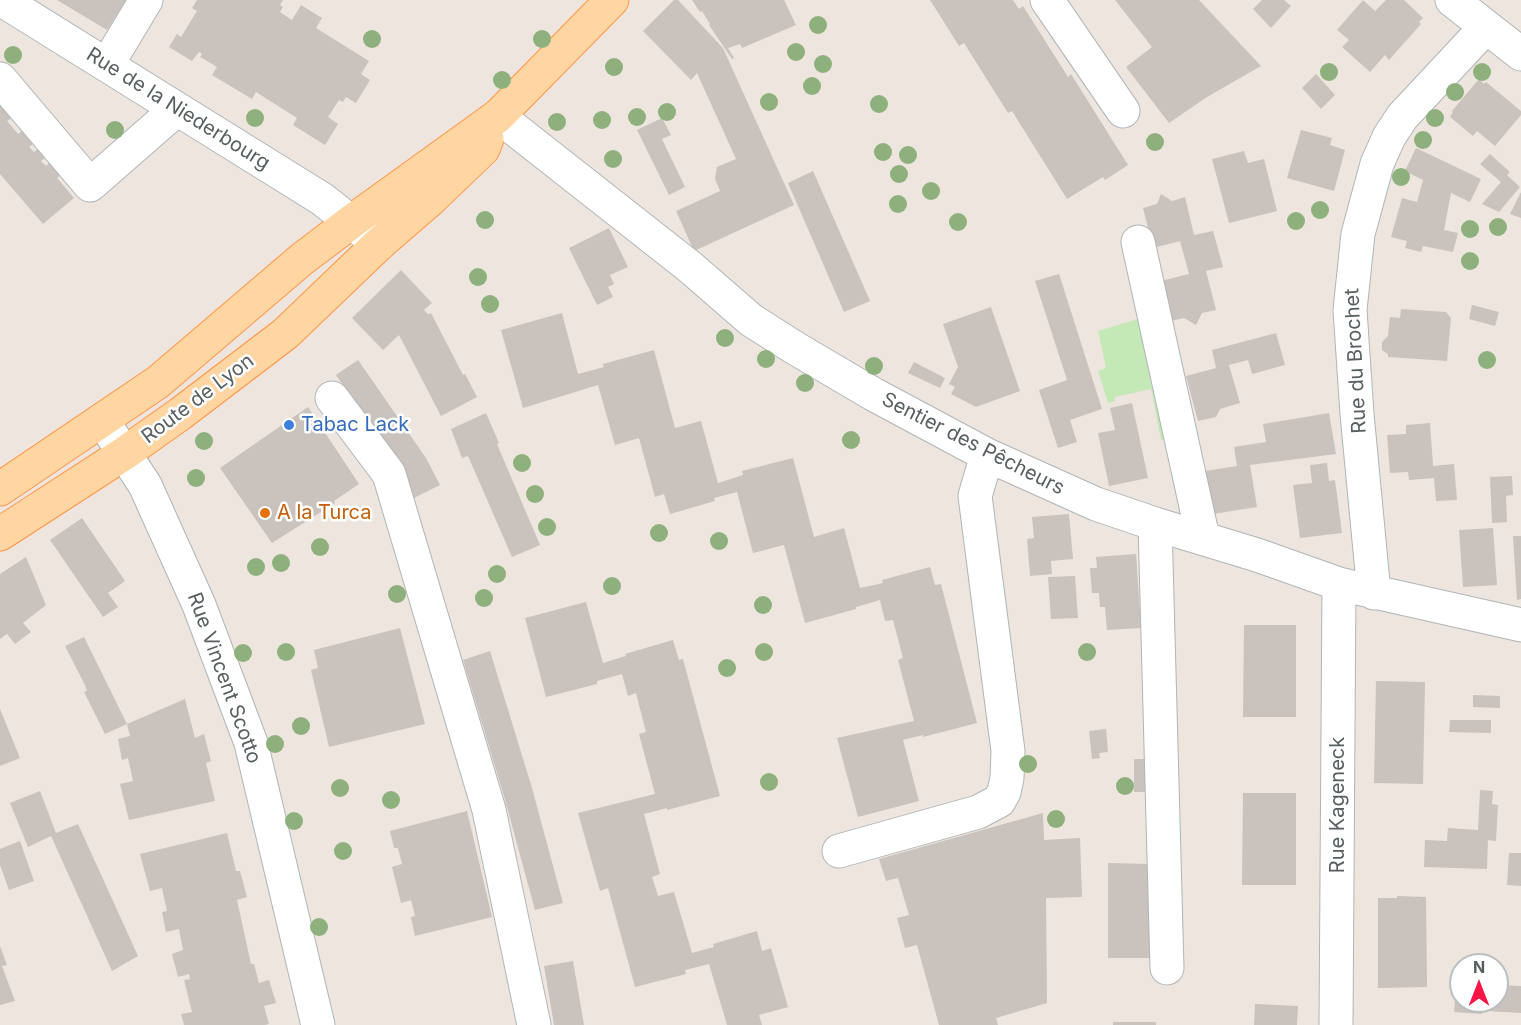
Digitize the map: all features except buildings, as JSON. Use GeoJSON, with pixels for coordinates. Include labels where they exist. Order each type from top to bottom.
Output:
{"type":"FeatureCollection","features":[{"type":"Feature","properties":{"kind":"main road","name":"Route de Lyon"},"geometry":{"type":"LineString","coordinates":[[0,489],[168,374],[243,308],[351,222],[498,116],[612,0]]}},
{"type":"Feature","properties":{"kind":"main road","name":"Route de Lyon"},"geometry":{"type":"LineString","coordinates":[[0,534],[125,453],[285,334],[483,149],[498,116]]}},
{"type":"Feature","properties":{"kind":"street","name":"Rue de la Niederbourg"},"geometry":{"type":"LineString","coordinates":[[2,0],[322,199],[351,222]]}},
{"type":"Feature","properties":{"kind":"street"},"geometry":{"type":"LineString","coordinates":[[108,65],[146,0]]}},
{"type":"Feature","properties":{"kind":"street"},"geometry":{"type":"LineString","coordinates":[[1047,0],[1123,111]]}},
{"type":"Feature","properties":{"kind":"street"},"geometry":{"type":"LineString","coordinates":[[1460,2],[1486,27],[1521,54]]}},
{"type":"Feature","properties":{"kind":"street","name":"Rue du Brochet"},"geometry":{"type":"LineString","coordinates":[[1374,592],[1356,404],[1350,310],[1358,234],[1377,164],[1389,137],[1402,117],[1486,27]]}},
{"type":"Feature","properties":{"kind":"street"},"geometry":{"type":"LineString","coordinates":[[0,79],[90,185],[177,109]]}},
{"type":"Feature","properties":{"kind":"street","name":"Sentier des Pêcheurs"},"geometry":{"type":"LineString","coordinates":[[498,116],[690,267],[702,295],[751,320],[873,394],[987,455],[1096,504],[1276,561],[1339,584],[1521,625]]}},
{"type":"Feature","properties":{"kind":"street"},"geometry":{"type":"LineString","coordinates":[[351,222],[379,244]]}},
{"type":"Feature","properties":{"kind":"street"},"geometry":{"type":"LineString","coordinates":[[1138,242],[1203,538]]}},
{"type":"Feature","properties":{"kind":"street"},"geometry":{"type":"LineString","coordinates":[[332,398],[389,474],[489,810],[534,1025]]}},
{"type":"Feature","properties":{"kind":"street","name":"Rue Vincent Scotto"},"geometry":{"type":"LineString","coordinates":[[102,420],[145,485],[199,605],[251,743],[318,1025]]}},
{"type":"Feature","properties":{"kind":"street"},"geometry":{"type":"LineString","coordinates":[[838,851],[978,812],[999,801],[1004,792],[1008,751],[975,496],[987,455]]}},
{"type":"Feature","properties":{"kind":"street"},"geometry":{"type":"LineString","coordinates":[[1155,524],[1167,969]]}},
{"type":"Feature","properties":{"kind":"street","name":"Rue Kageneck"},"geometry":{"type":"LineString","coordinates":[[1336,1025],[1339,584]]}},
{"type":"Feature","properties":{"kind":"green space"},"geometry":{"type":"Polygon","coordinates":[[[1141,318],[1175,437],[1161,440],[1151,389],[1115,397],[1115,401],[1108,403],[1098,371],[1106,368],[1098,331],[1141,318]]]}},
{"type":"Feature","properties":{"kind":"place","name":"Tabac Lack"},"geometry":{"type":"Point","coordinates":[289,425]}},
{"type":"Feature","properties":{"kind":"place","name":"A la Turca"},"geometry":{"type":"Point","coordinates":[265,513]}}]}
